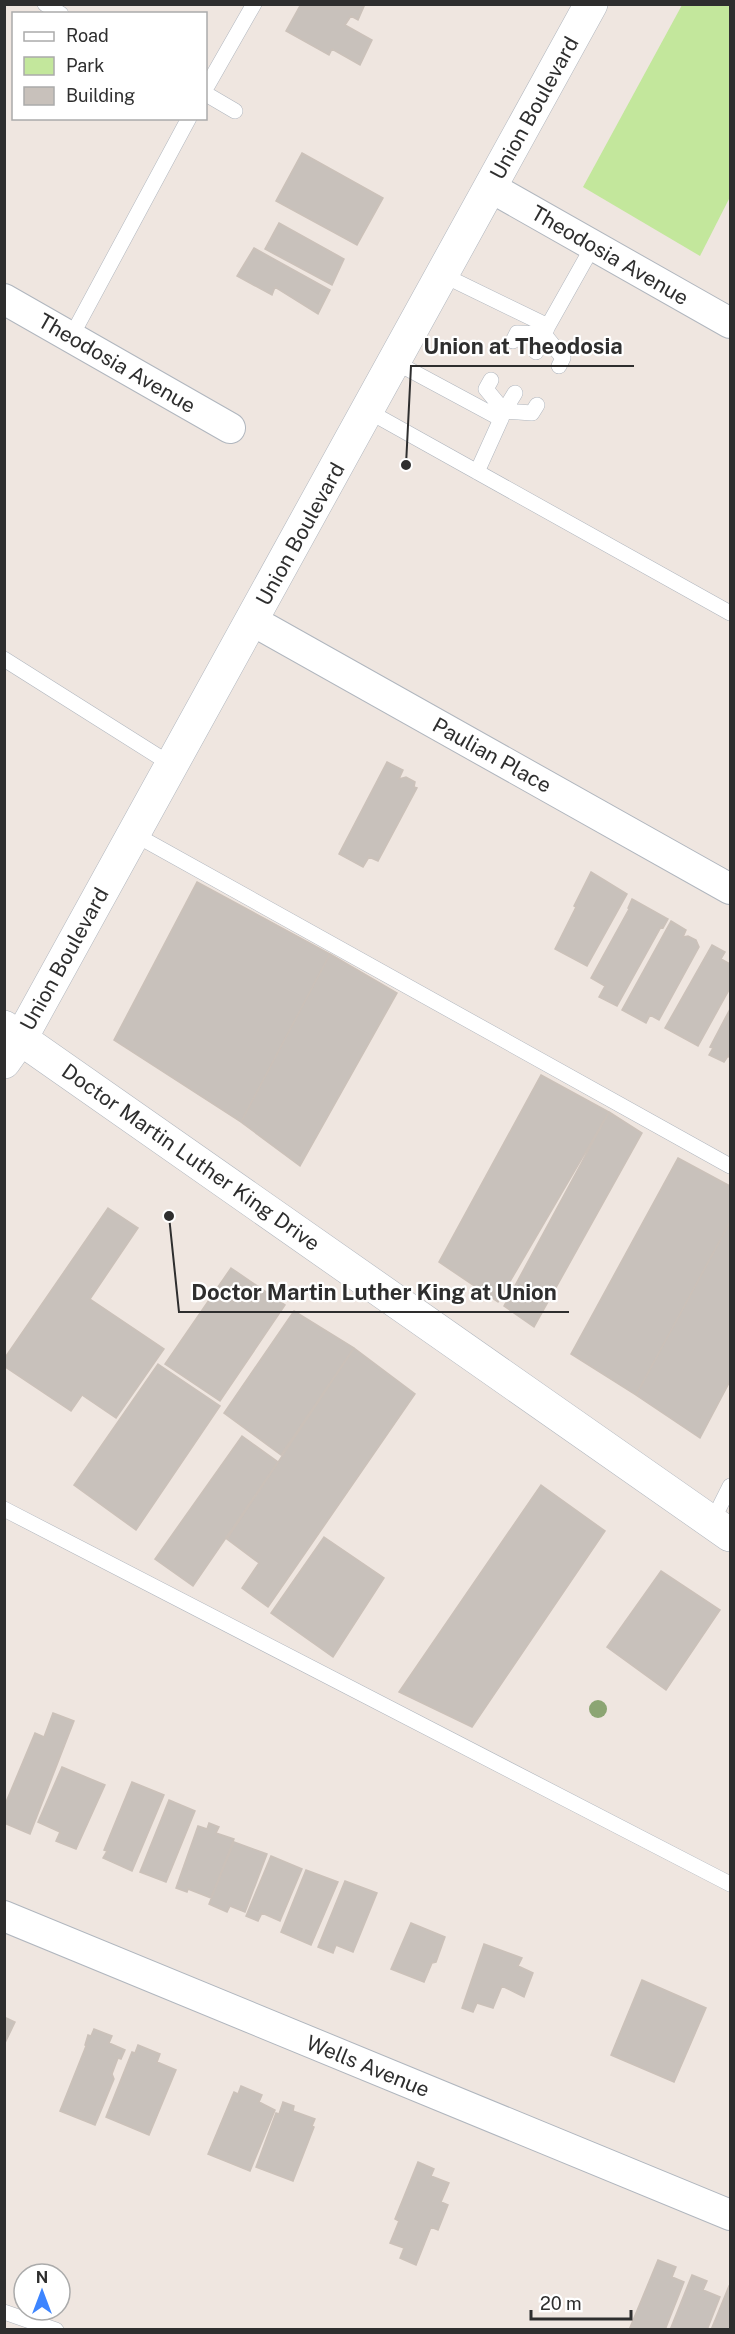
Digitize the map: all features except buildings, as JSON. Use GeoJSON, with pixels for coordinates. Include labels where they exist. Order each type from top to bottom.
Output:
{"type":"FeatureCollection","features":[{"type":"Feature","properties":{"kind":"main road","name":"Union Boulevard"},"geometry":{"type":"LineString","coordinates":[[10,1042],[134,834],[591,4]]}},
{"type":"Feature","properties":{"kind":"main road","name":"Doctor Martin Luther King Drive"},"geometry":{"type":"LineString","coordinates":[[10,1042],[721,1528]]}},
{"type":"Feature","properties":{"kind":"street","name":"Theodosia Avenue"},"geometry":{"type":"LineString","coordinates":[[490,188],[730,323]]}},
{"type":"Feature","properties":{"kind":"street","name":"Theodosia Avenue"},"geometry":{"type":"LineString","coordinates":[[4,298],[230,428]]}},
{"type":"Feature","properties":{"kind":"street","name":"Paulian Place"},"geometry":{"type":"LineString","coordinates":[[252,621],[730,889]]}},
{"type":"Feature","properties":{"kind":"street","name":"Wells Avenue"},"geometry":{"type":"LineString","coordinates":[[4,1916],[730,2216]]}},
{"type":"Feature","properties":{"kind":"lane"},"geometry":{"type":"LineString","coordinates":[[45,4],[58,12]]}},
{"type":"Feature","properties":{"kind":"lane"},"geometry":{"type":"LineString","coordinates":[[207,86],[254,4]]}},
{"type":"Feature","properties":{"kind":"lane"},"geometry":{"type":"LineString","coordinates":[[207,95],[235,111]]}},
{"type":"Feature","properties":{"kind":"lane"},"geometry":{"type":"LineString","coordinates":[[71,337],[188,120]]}},
{"type":"Feature","properties":{"kind":"lane"},"geometry":{"type":"LineString","coordinates":[[536,352],[593,246]]}},
{"type":"Feature","properties":{"kind":"lane"},"geometry":{"type":"LineString","coordinates":[[443,275],[546,330],[563,358],[559,366]]}},
{"type":"Feature","properties":{"kind":"lane"},"geometry":{"type":"LineString","coordinates":[[513,340],[517,333],[546,330]]}},
{"type":"Feature","properties":{"kind":"lane"},"geometry":{"type":"LineString","coordinates":[[394,362],[502,415],[532,413],[537,405]]}},
{"type":"Feature","properties":{"kind":"lane"},"geometry":{"type":"LineString","coordinates":[[491,380],[486,389],[502,415]]}},
{"type":"Feature","properties":{"kind":"lane"},"geometry":{"type":"LineString","coordinates":[[477,472],[502,415],[515,393]]}},
{"type":"Feature","properties":{"kind":"lane"},"geometry":{"type":"LineString","coordinates":[[368,411],[730,613]]}},
{"type":"Feature","properties":{"kind":"lane"},"geometry":{"type":"LineString","coordinates":[[4,659],[172,765]]}},
{"type":"Feature","properties":{"kind":"lane"},"geometry":{"type":"LineString","coordinates":[[134,834],[730,1166]]}},
{"type":"Feature","properties":{"kind":"lane"},"geometry":{"type":"LineString","coordinates":[[721,1528],[730,1486]]}},
{"type":"Feature","properties":{"kind":"lane"},"geometry":{"type":"LineString","coordinates":[[4,1509],[730,1884]]}},
{"type":"Feature","properties":{"kind":"lane"},"geometry":{"type":"LineString","coordinates":[[4,2312],[56,2330]]}},
{"type":"Feature","properties":{"kind":"green space"},"geometry":{"type":"Polygon","coordinates":[[[682,5],[730,5],[730,197],[700,256],[583,187],[682,5]]]}},
{"type":"Feature","properties":{"kind":"place","name":"Union at Theodosia"},"geometry":{"type":"Point","coordinates":[406,465]}},
{"type":"Feature","properties":{"kind":"place","name":"Doctor Martin Luther King at Union"},"geometry":{"type":"Point","coordinates":[169,1216]}}]}
